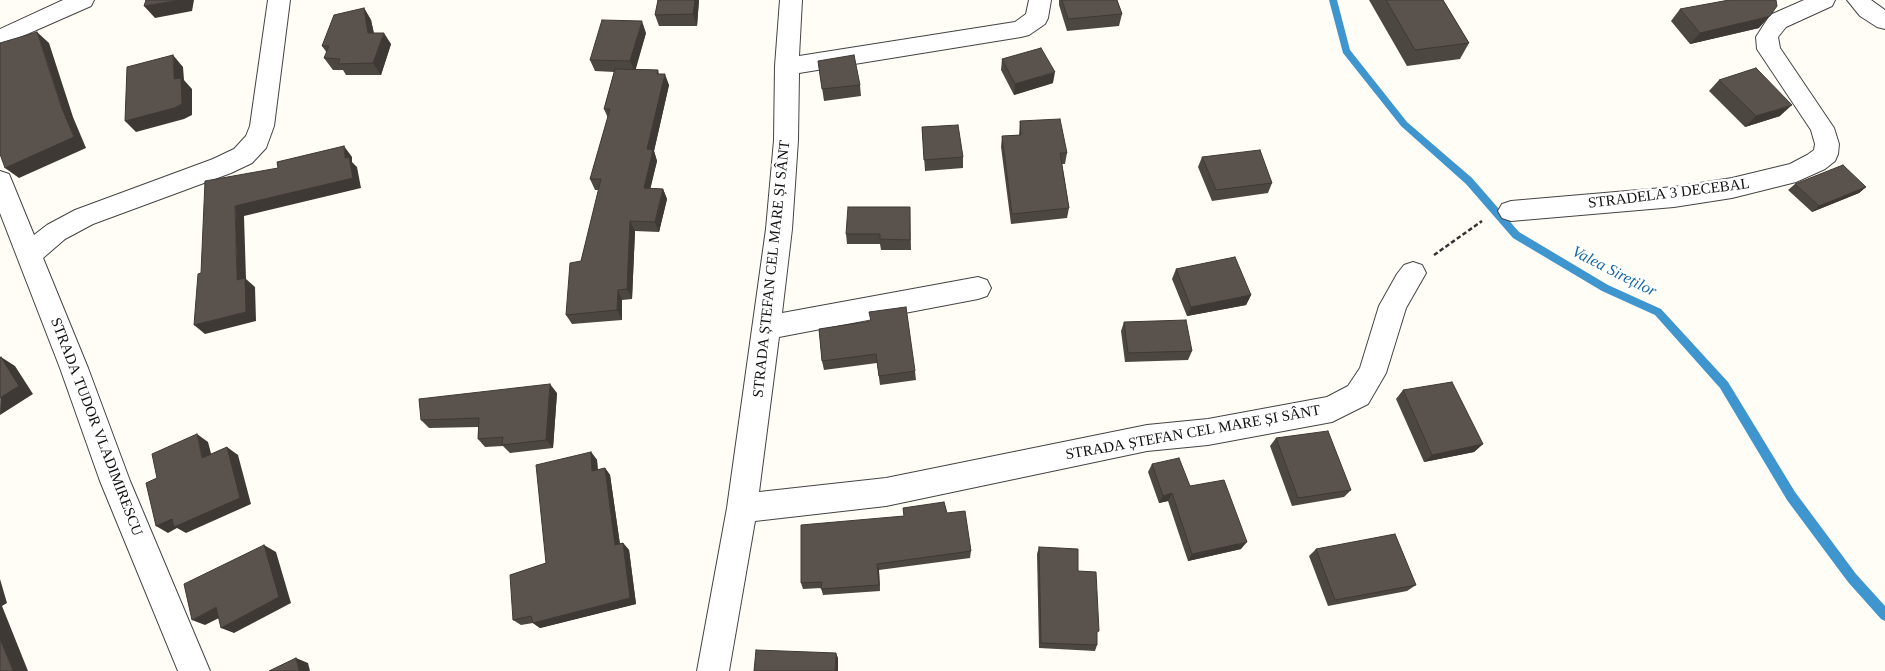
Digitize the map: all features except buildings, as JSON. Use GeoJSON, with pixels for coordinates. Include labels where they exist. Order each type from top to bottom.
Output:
{"type":"FeatureCollection","features":[{"type":"Feature","properties":{"kind":"street"},"geometry":{"type":"LineString","coordinates":[[0,38],[83,0]]}},
{"type":"Feature","properties":{"kind":"street"},"geometry":{"type":"LineString","coordinates":[[28,255],[56,232],[84,217],[222,166],[243,156],[258,141],[262,126],[280,0]]}},
{"type":"Feature","properties":{"kind":"street","name":"STRADA ȘTEFAN CEL MARE ȘI SÂNT"},"geometry":{"type":"LineString","coordinates":[[713,671],[742,508],[779,229],[786,140],[787,66],[791,0]]}},
{"type":"Feature","properties":{"kind":"street"},"geometry":{"type":"LineString","coordinates":[[787,66],[1021,29],[1037,18],[1040,0]]}},
{"type":"Feature","properties":{"kind":"street","name":"STRADELA 3 DECEBAL"},"geometry":{"type":"LineString","coordinates":[[1511,211],[1674,197],[1732,188],[1796,172],[1816,162],[1826,154],[1827,144],[1822,128],[1769,49],[1766,38],[1778,21],[1824,0]]}},
{"type":"Feature","properties":{"kind":"street"},"geometry":{"type":"LineString","coordinates":[[1858,0],[1868,10],[1885,21]]}},
{"type":"Feature","properties":{"kind":"street","name":"STRADA TUDOR VLADIMIRESCU"},"geometry":{"type":"LineString","coordinates":[[0,181],[74,368],[115,481],[194,671]]}},
{"type":"Feature","properties":{"kind":"street","name":"STRADA ȘTEFAN CEL MARE ȘI SÂNT"},"geometry":{"type":"LineString","coordinates":[[742,508],[886,492],[1146,438],[1208,432],[1332,409],[1358,395],[1372,373],[1393,306],[1413,273]]}},
{"type":"Feature","properties":{"kind":"street"},"geometry":{"type":"LineString","coordinates":[[767,328],[978,288]]}},
{"type":"Feature","properties":{"kind":"path"},"geometry":{"type":"LineString","coordinates":[[1413,273],[1425,261],[1487,218]]}},
{"type":"Feature","properties":{"kind":"waterway","name":"Valea Sireților"},"geometry":{"type":"LineString","coordinates":[[1333,0],[1346,51],[1404,124],[1469,181],[1516,235],[1605,288],[1658,312],[1724,385],[1791,496],[1852,578],[1885,615]]}}]}
